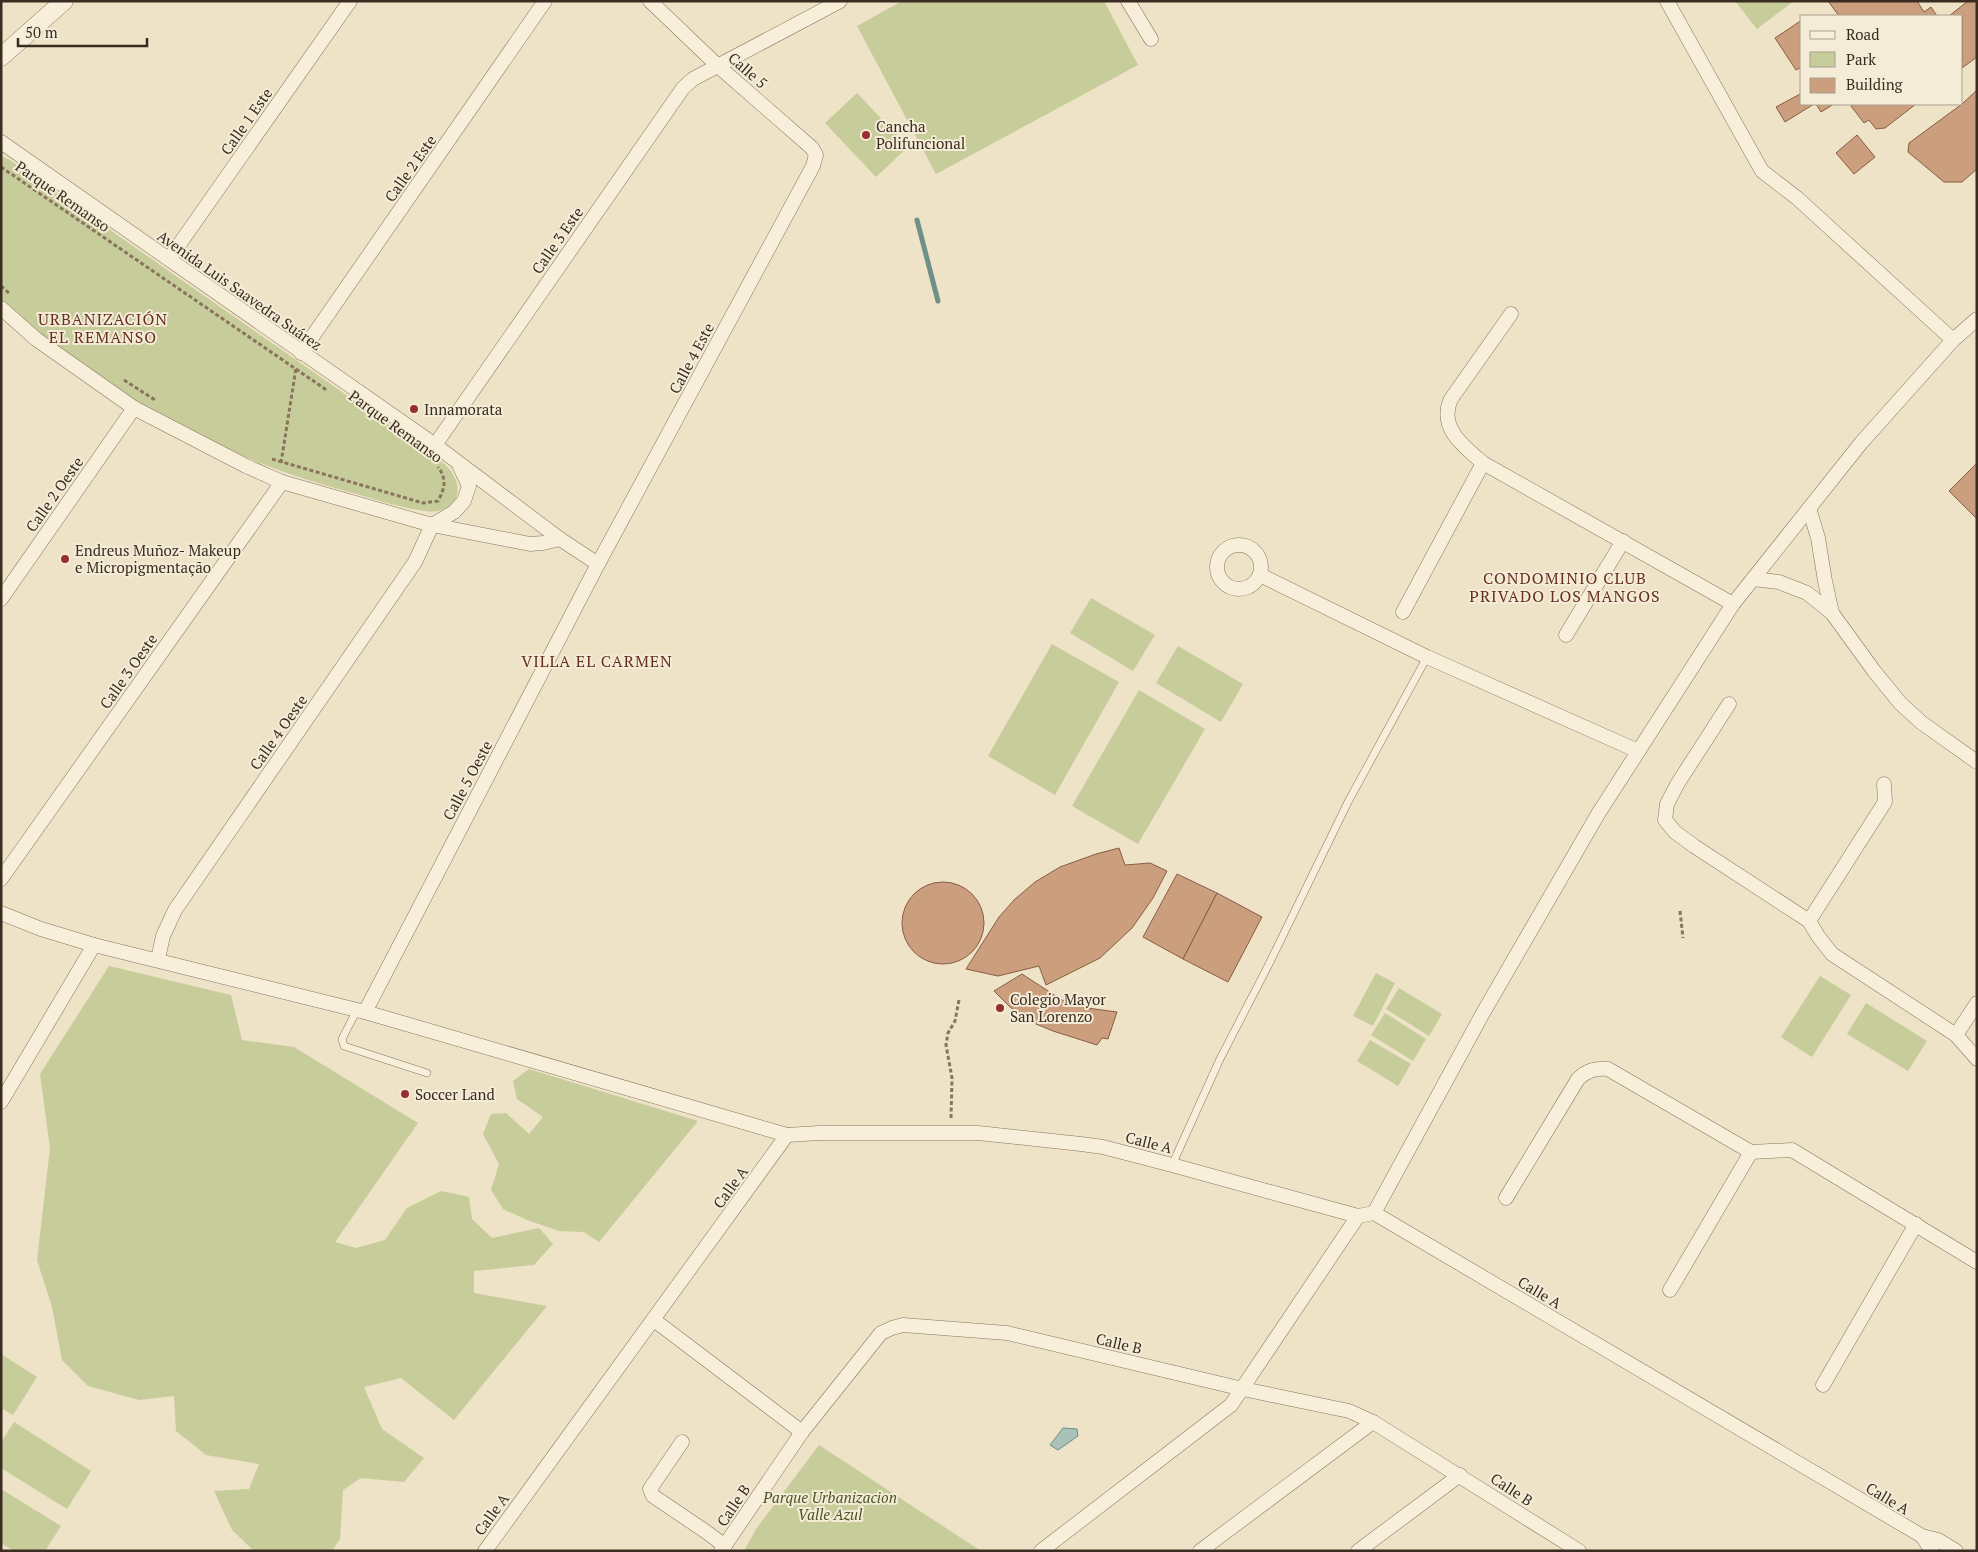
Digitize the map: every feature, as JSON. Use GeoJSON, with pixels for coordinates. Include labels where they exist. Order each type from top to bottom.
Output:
{"type":"FeatureCollection","features":[{"type":"Feature","properties":{"kind":"street"},"geometry":{"type":"LineString","coordinates":[[1,57],[64,1]]}},
{"type":"Feature","properties":{"kind":"street","name":"Calle 1 Este"},"geometry":{"type":"LineString","coordinates":[[169,259],[350,1]]}},
{"type":"Feature","properties":{"kind":"street","name":"Calle 2 Este"},"geometry":{"type":"LineString","coordinates":[[301,353],[544,1]]}},
{"type":"Feature","properties":{"kind":"street","name":"Calle 5"},"geometry":{"type":"LineString","coordinates":[[650,1],[718,66],[815,151],[816,155],[812,166]]}},
{"type":"Feature","properties":{"kind":"street","name":"Calle 3 Este"},"geometry":{"type":"LineString","coordinates":[[435,445],[672,101],[693,79],[840,1]]}},
{"type":"Feature","properties":{"kind":"street"},"geometry":{"type":"LineString","coordinates":[[1128,1],[1151,39]]}},
{"type":"Feature","properties":{"kind":"street"},"geometry":{"type":"LineString","coordinates":[[1667,1],[1762,170],[1797,198],[1953,340]]}},
{"type":"Feature","properties":{"kind":"street","name":"Avenida Luis Saavedra Suárez"},"geometry":{"type":"LineString","coordinates":[[2,143],[435,445],[560,539],[598,564]]}},
{"type":"Feature","properties":{"kind":"street","name":"Calle 4 Este"},"geometry":{"type":"LineString","coordinates":[[598,564],[812,166]]}},
{"type":"Feature","properties":{"kind":"street"},"geometry":{"type":"LineString","coordinates":[[1511,314],[1451,399],[1447,409],[1448,419],[1456,439],[1482,463],[1733,604]]}},
{"type":"Feature","properties":{"kind":"street"},"geometry":{"type":"LineString","coordinates":[[3,315],[134,408],[246,466],[282,482],[432,525],[530,544],[560,539]]}},
{"type":"Feature","properties":{"kind":"street"},"geometry":{"type":"LineString","coordinates":[[1374,1213],[1483,1014],[1598,814],[1733,604],[1861,443],[1953,340],[1977,319]]}},
{"type":"Feature","properties":{"kind":"street","name":"Calle 2 Oeste"},"geometry":{"type":"LineString","coordinates":[[1,599],[134,408]]}},
{"type":"Feature","properties":{"kind":"street","name":"Avenida Luis Saavedra Suárez"},"geometry":{"type":"LineString","coordinates":[[432,525],[454,512],[464,501],[469,486],[457,463]]}},
{"type":"Feature","properties":{"kind":"street"},"geometry":{"type":"LineString","coordinates":[[1403,612],[1482,463]]}},
{"type":"Feature","properties":{"kind":"street","name":"Calle 3 Oeste"},"geometry":{"type":"LineString","coordinates":[[1,879],[282,482]]}},
{"type":"Feature","properties":{"kind":"street"},"geometry":{"type":"LineString","coordinates":[[1808,508],[1818,538],[1824,581],[1832,613]]}},
{"type":"Feature","properties":{"kind":"street","name":"Calle 4 Oeste"},"geometry":{"type":"LineString","coordinates":[[158,959],[163,936],[175,910],[416,562],[432,525]]}},
{"type":"Feature","properties":{"kind":"street"},"geometry":{"type":"LineString","coordinates":[[1566,635],[1623,541]]}},
{"type":"Feature","properties":{"kind":"street","name":"Calle 5 Oeste"},"geometry":{"type":"LineString","coordinates":[[361,1011],[598,564]]}},
{"type":"Feature","properties":{"kind":"street"},"geometry":{"type":"LineString","coordinates":[[1260,575],[1427,657],[1638,751]]}},
{"type":"Feature","properties":{"kind":"street"},"geometry":{"type":"LineString","coordinates":[[1753,579],[1779,582],[1807,593],[1832,613],[1900,703],[1922,723],[1977,762]]}},
{"type":"Feature","properties":{"kind":"street"},"geometry":{"type":"LineString","coordinates":[[1729,704],[1678,783],[1667,804],[1665,820],[1675,832],[1694,846],[1809,921],[1832,954],[1956,1036],[1977,1059]]}},
{"type":"Feature","properties":{"kind":"street"},"geometry":{"type":"LineString","coordinates":[[1809,921],[1885,802],[1884,784]]}},
{"type":"Feature","properties":{"kind":"street"},"geometry":{"type":"LineString","coordinates":[[1,913],[41,929],[94,945],[158,959],[361,1011],[787,1135]]}},
{"type":"Feature","properties":{"kind":"street"},"geometry":{"type":"LineString","coordinates":[[1,1102],[94,945]]}},
{"type":"Feature","properties":{"kind":"street"},"geometry":{"type":"LineString","coordinates":[[1956,1036],[1977,1003]]}},
{"type":"Feature","properties":{"kind":"street"},"geometry":{"type":"LineString","coordinates":[[1506,1198],[1578,1079],[1583,1074],[1598,1068],[1608,1069],[1750,1152],[1792,1150],[1977,1262]]}},
{"type":"Feature","properties":{"kind":"street","name":"Calle A"},"geometry":{"type":"LineString","coordinates":[[485,1551],[787,1135],[828,1133],[978,1133],[1103,1148],[1358,1216],[1374,1213],[1922,1536],[1938,1540],[1956,1551]]}},
{"type":"Feature","properties":{"kind":"street"},"geometry":{"type":"LineString","coordinates":[[1670,1290],[1750,1152]]}},
{"type":"Feature","properties":{"kind":"street"},"geometry":{"type":"LineString","coordinates":[[1041,1551],[1231,1405],[1358,1216]]}},
{"type":"Feature","properties":{"kind":"street"},"geometry":{"type":"LineString","coordinates":[[1823,1385],[1916,1224]]}},
{"type":"Feature","properties":{"kind":"street"},"geometry":{"type":"LineString","coordinates":[[654,1320],[802,1432]]}},
{"type":"Feature","properties":{"kind":"street","name":"Calle B"},"geometry":{"type":"LineString","coordinates":[[723,1548],[802,1432],[880,1334],[903,1325],[1007,1333],[1243,1389],[1349,1411],[1373,1422],[1579,1551]]}},
{"type":"Feature","properties":{"kind":"street"},"geometry":{"type":"LineString","coordinates":[[1200,1551],[1373,1422]]}},
{"type":"Feature","properties":{"kind":"street"},"geometry":{"type":"LineString","coordinates":[[682,1442],[650,1489],[650,1493],[705,1531],[723,1548]]}},
{"type":"Feature","properties":{"kind":"street"},"geometry":{"type":"LineString","coordinates":[[1358,1551],[1460,1475]]}},
{"type":"Feature","properties":{"kind":"street"},"geometry":{"type":"LineString","coordinates":[[1922,1536],[1932,1551]]}},
{"type":"Feature","properties":{"kind":"lane"},"geometry":{"type":"LineString","coordinates":[[1172,1165],[1220,1059],[1269,964],[1348,802],[1406,692],[1427,657]]}},
{"type":"Feature","properties":{"kind":"lane"},"geometry":{"type":"LineString","coordinates":[[361,1011],[342,1039],[344,1046],[427,1073]]}},
{"type":"Feature","properties":{"kind":"path","name":"Parque Remanso"},"geometry":{"type":"LineString","coordinates":[[1,167],[335,396]]}},
{"type":"Feature","properties":{"kind":"path"},"geometry":{"type":"LineString","coordinates":[[1,286],[15,300]]}},
{"type":"Feature","properties":{"kind":"path"},"geometry":{"type":"LineString","coordinates":[[282,482],[281,462],[296,369],[301,353]]}},
{"type":"Feature","properties":{"kind":"path"},"geometry":{"type":"LineString","coordinates":[[120,377],[160,403]]}},
{"type":"Feature","properties":{"kind":"path","name":"Parque Remanso"},"geometry":{"type":"LineString","coordinates":[[271,459],[423,503],[438,502],[445,489],[444,475],[435,464]]}},
{"type":"Feature","properties":{"kind":"path"},"geometry":{"type":"LineString","coordinates":[[1680,910],[1683,938]]}},
{"type":"Feature","properties":{"kind":"path"},"geometry":{"type":"LineString","coordinates":[[951,1118],[952,1078],[946,1045],[948,1033],[955,1021],[959,1000]]}},
{"type":"Feature","properties":{"kind":"green space"},"geometry":{"type":"Polygon","coordinates":[[[902,1],[1104,1],[1138,65],[936,174],[857,26],[902,1]]]}},
{"type":"Feature","properties":{"kind":"green space"},"geometry":{"type":"Polygon","coordinates":[[[1735,1],[1794,1],[1757,29],[1735,1]]]}},
{"type":"Feature","properties":{"kind":"green space","name":"Cancha Polifuncional"},"geometry":{"type":"Polygon","coordinates":[[[857,93],[908,147],[876,177],[825,123],[857,93]]]}},
{"type":"Feature","properties":{"kind":"green space"},"geometry":{"type":"Polygon","coordinates":[[[1,156],[10,160],[442,462],[453,475],[456,482],[458,490],[453,502],[447,508],[438,511],[412,509],[326,485],[263,464],[230,450],[160,414],[90,371],[58,347],[1,299],[1,156]]]}},
{"type":"Feature","properties":{"kind":"green space"},"geometry":{"type":"Polygon","coordinates":[[[1091,598],[1155,635],[1133,671],[1070,633],[1091,598]]]}},
{"type":"Feature","properties":{"kind":"green space"},"geometry":{"type":"Polygon","coordinates":[[[1052,644],[1119,682],[1055,795],[988,756],[1052,644]]]}},
{"type":"Feature","properties":{"kind":"green space"},"geometry":{"type":"Polygon","coordinates":[[[1178,646],[1243,684],[1221,722],[1156,683],[1178,646]]]}},
{"type":"Feature","properties":{"kind":"green space"},"geometry":{"type":"Polygon","coordinates":[[[1139,690],[1205,729],[1138,844],[1072,806],[1139,690]]]}},
{"type":"Feature","properties":{"kind":"green space"},"geometry":{"type":"Polygon","coordinates":[[[109,966],[231,995],[242,1040],[294,1047],[418,1123],[335,1242],[356,1248],[385,1240],[407,1208],[441,1191],[469,1197],[472,1219],[492,1238],[539,1228],[553,1244],[534,1265],[474,1271],[474,1293],[547,1306],[454,1420],[401,1378],[364,1387],[382,1429],[424,1458],[404,1482],[361,1478],[343,1490],[340,1539],[332,1551],[254,1551],[232,1530],[214,1491],[249,1489],[259,1464],[206,1455],[176,1431],[174,1396],[139,1400],[88,1386],[62,1360],[52,1307],[37,1260],[50,1148],[40,1074],[109,966]]]}},
{"type":"Feature","properties":{"kind":"green space"},"geometry":{"type":"Polygon","coordinates":[[[1376,973],[1395,983],[1373,1026],[1353,1016],[1376,973]]]}},
{"type":"Feature","properties":{"kind":"green space"},"geometry":{"type":"Polygon","coordinates":[[[1820,976],[1851,995],[1812,1057],[1781,1037],[1820,976]]]}},
{"type":"Feature","properties":{"kind":"green space"},"geometry":{"type":"Polygon","coordinates":[[[1399,988],[1442,1014],[1429,1036],[1386,1009],[1399,988]]]}},
{"type":"Feature","properties":{"kind":"green space"},"geometry":{"type":"Polygon","coordinates":[[[1866,1003],[1927,1041],[1908,1071],[1847,1034],[1866,1003]]]}},
{"type":"Feature","properties":{"kind":"green space"},"geometry":{"type":"Polygon","coordinates":[[[1385,1013],[1426,1039],[1413,1061],[1371,1035],[1385,1013]]]}},
{"type":"Feature","properties":{"kind":"green space"},"geometry":{"type":"Polygon","coordinates":[[[1370,1040],[1411,1064],[1398,1086],[1357,1061],[1370,1040]]]}},
{"type":"Feature","properties":{"kind":"green space"},"geometry":{"type":"Polygon","coordinates":[[[529,1069],[698,1121],[599,1242],[584,1232],[559,1231],[503,1209],[491,1190],[499,1164],[483,1134],[491,1114],[506,1113],[529,1134],[543,1117],[517,1099],[513,1081],[529,1069]]]}},
{"type":"Feature","properties":{"kind":"green space"},"geometry":{"type":"Polygon","coordinates":[[[1,1354],[37,1377],[13,1415],[1,1408],[1,1354]]]}},
{"type":"Feature","properties":{"kind":"green space"},"geometry":{"type":"Polygon","coordinates":[[[14,1422],[91,1471],[67,1509],[1,1468],[1,1442],[14,1422]]]}},
{"type":"Feature","properties":{"kind":"green space","name":"Parque Urbanizacion Valle Azul"},"geometry":{"type":"Polygon","coordinates":[[[819,1445],[981,1551],[744,1551],[756,1529],[819,1445]]]}},
{"type":"Feature","properties":{"kind":"green space"},"geometry":{"type":"Polygon","coordinates":[[[1,1489],[61,1526],[45,1551],[14,1551],[1,1543],[1,1489]]]}},
{"type":"Feature","properties":{"kind":"water"},"geometry":{"type":"Polygon","coordinates":[[[1063,1428],[1077,1429],[1078,1436],[1058,1450],[1050,1445],[1063,1428]]]}},
{"type":"Feature","properties":{"kind":"building"},"geometry":{"type":"Polygon","coordinates":[[[1828,1],[1917,1],[1924,12],[1931,7],[1936,15],[1838,15],[1828,1]]]}},
{"type":"Feature","properties":{"kind":"building"},"geometry":{"type":"Polygon","coordinates":[[[1968,1],[1977,1],[1977,57],[1963,67],[1963,15],[1950,15],[1968,1]]]}},
{"type":"Feature","properties":{"kind":"building"},"geometry":{"type":"Polygon","coordinates":[[[1800,21],[1800,68],[1796,70],[1775,38],[1800,21]]]}},
{"type":"Feature","properties":{"kind":"building"},"geometry":{"type":"Polygon","coordinates":[[[1977,90],[1977,169],[1962,182],[1944,182],[1908,152],[1909,143],[1963,105],[1977,90]]]}},
{"type":"Feature","properties":{"kind":"building"},"geometry":{"type":"Polygon","coordinates":[[[1800,94],[1800,105],[1812,105],[1785,122],[1776,107],[1800,94]]]}},
{"type":"Feature","properties":{"kind":"building"},"geometry":{"type":"Polygon","coordinates":[[[1817,105],[1832,105],[1821,112],[1817,105]]]}},
{"type":"Feature","properties":{"kind":"building"},"geometry":{"type":"Polygon","coordinates":[[[1915,105],[1885,128],[1876,129],[1869,120],[1864,123],[1851,106],[1915,105]]]}},
{"type":"Feature","properties":{"kind":"building"},"geometry":{"type":"Polygon","coordinates":[[[1857,135],[1875,157],[1854,174],[1836,153],[1857,135]]]}},
{"type":"Feature","properties":{"kind":"building"},"geometry":{"type":"Polygon","coordinates":[[[1977,463],[1977,519],[1949,491],[1977,463]]]}},
{"type":"Feature","properties":{"kind":"building"},"geometry":{"type":"Polygon","coordinates":[[[1119,848],[1125,865],[1150,863],[1167,871],[1153,898],[1132,928],[1100,958],[1046,985],[1039,966],[998,976],[966,969],[999,917],[1014,900],[1035,882],[1060,867],[1119,848]]]}},
{"type":"Feature","properties":{"kind":"building"},"geometry":{"type":"Polygon","coordinates":[[[1177,874],[1217,893],[1183,959],[1143,937],[1177,874]]]}},
{"type":"Feature","properties":{"kind":"building"},"geometry":{"type":"Polygon","coordinates":[[[943,882],[959,885],[972,894],[981,907],[984,923],[981,939],[972,952],[959,961],[943,964],[927,961],[914,952],[905,939],[902,923],[905,907],[914,894],[927,885],[943,882]]]}},
{"type":"Feature","properties":{"kind":"building"},"geometry":{"type":"Polygon","coordinates":[[[1217,893],[1262,917],[1228,982],[1183,959],[1217,893]]]}},
{"type":"Feature","properties":{"kind":"building"},"geometry":{"type":"Polygon","coordinates":[[[1022,974],[1062,1000],[1087,1008],[1117,1012],[1108,1039],[1102,1038],[1097,1045],[1053,1031],[1036,1024],[1010,1007],[994,991],[1022,974]]]}},
{"type":"Feature","properties":{"kind":"waterway"},"geometry":{"type":"LineString","coordinates":[[917,220],[938,301]]}},
{"type":"Feature","properties":{"kind":"place","name":"Cancha Polifuncional"},"geometry":{"type":"Point","coordinates":[866,135]}},
{"type":"Feature","properties":{"kind":"place","name":"Innamorata"},"geometry":{"type":"Point","coordinates":[414,409]}},
{"type":"Feature","properties":{"kind":"place","name":"Endreus Muñoz- Makeup e Micropigmentação"},"geometry":{"type":"Point","coordinates":[65,559]}},
{"type":"Feature","properties":{"kind":"place","name":"Colegio Mayor San Lorenzo"},"geometry":{"type":"Point","coordinates":[1000,1008]}},
{"type":"Feature","properties":{"kind":"place","name":"Soccer Land"},"geometry":{"type":"Point","coordinates":[405,1094]}},
{"type":"Feature","properties":{"kind":"district","name":"URBANIZACIÓN EL REMANSO"},"geometry":{"type":"Point","coordinates":[103,328]}},
{"type":"Feature","properties":{"kind":"district","name":"CONDOMINIO CLUB PRIVADO LOS MANGOS"},"geometry":{"type":"Point","coordinates":[1565,587]}},
{"type":"Feature","properties":{"kind":"district","name":"VILLA EL CARMEN"},"geometry":{"type":"Point","coordinates":[597,661]}}]}
